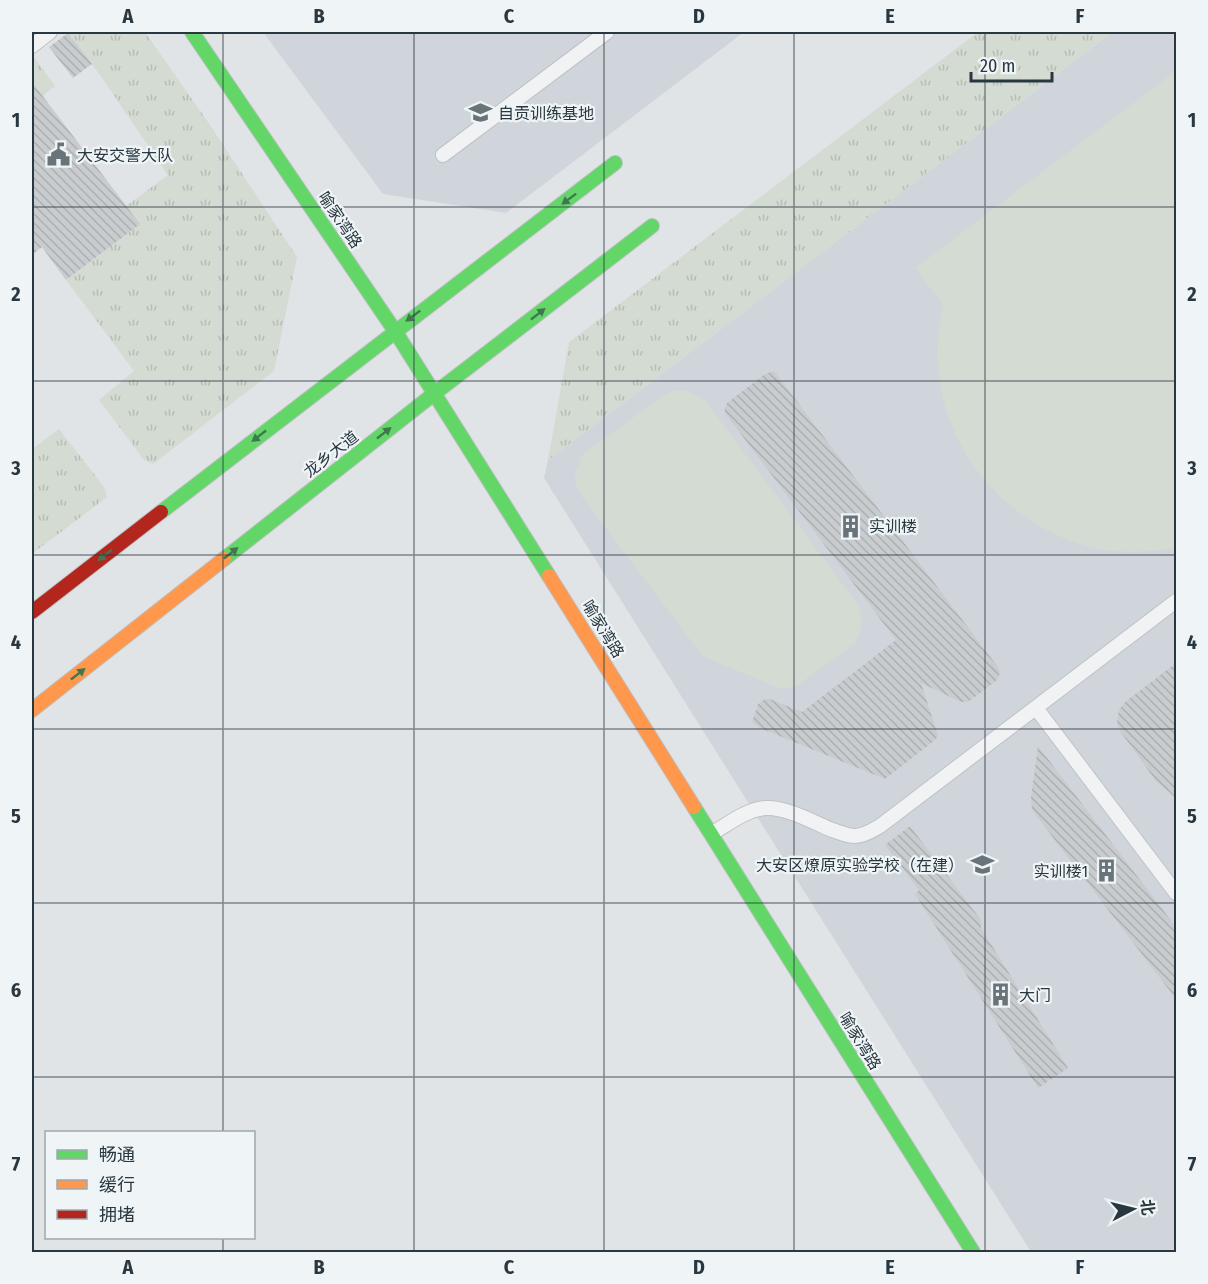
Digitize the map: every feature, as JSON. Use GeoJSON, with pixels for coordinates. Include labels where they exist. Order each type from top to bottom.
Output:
{"type":"FeatureCollection","features":[{"type":"Feature","properties":{"kind":"main road","name":"喻家湾路"},"geometry":{"type":"LineString","coordinates":[[192,32],[435,393],[973,1252]]}},
{"type":"Feature","properties":{"kind":"main road"},"geometry":{"type":"LineString","coordinates":[[32,612],[615,163]]}},
{"type":"Feature","properties":{"kind":"main road","name":"龙乡大道"},"geometry":{"type":"LineString","coordinates":[[32,710],[435,393],[652,226]]}},
{"type":"Feature","properties":{"kind":"lane"},"geometry":{"type":"LineString","coordinates":[[32,46],[50,32]]}},
{"type":"Feature","properties":{"kind":"lane"},"geometry":{"type":"LineString","coordinates":[[443,155],[607,32]]}},
{"type":"Feature","properties":{"kind":"lane"},"geometry":{"type":"LineString","coordinates":[[711,834],[746,813],[767,808],[781,810],[855,836],[868,833],[1176,601]]}},
{"type":"Feature","properties":{"kind":"lane"},"geometry":{"type":"LineString","coordinates":[[1035,708],[1176,893]]}},
{"type":"Feature","properties":{"kind":"shaded area","name":"自贡训练基地"},"geometry":{"type":"Polygon","coordinates":[[[263,32],[744,32],[506,213],[383,194],[263,32]]]}},
{"type":"Feature","properties":{"kind":"shaded area","name":"大安区燎原实验学校（在建）"},"geometry":{"type":"Polygon","coordinates":[[[1113,32],[1176,32],[1176,1252],[1031,1252],[544,478],[548,460],[1113,32]]]}},
{"type":"Feature","properties":{"kind":"green space"},"geometry":{"type":"Polygon","coordinates":[[[69,32],[145,32],[210,125],[297,257],[274,371],[153,464],[144,460],[99,400],[134,371],[66,280],[139,224],[126,206],[168,175],[69,32]]]}},
{"type":"Feature","properties":{"kind":"green space"},"geometry":{"type":"Polygon","coordinates":[[[978,32],[1113,32],[548,460],[569,342],[978,32]]]}},
{"type":"Feature","properties":{"kind":"green space"},"geometry":{"type":"Polygon","coordinates":[[[34,57],[55,86],[32,104],[32,59],[34,57]]]}},
{"type":"Feature","properties":{"kind":"green space"},"geometry":{"type":"Polygon","coordinates":[[[1176,71],[1176,548],[1135,552],[1104,550],[1055,534],[1021,514],[992,488],[968,458],[951,423],[940,386],[938,346],[943,305],[915,268],[1176,71]]]}},
{"type":"Feature","properties":{"kind":"green space"},"geometry":{"type":"Polygon","coordinates":[[[676,390],[693,393],[707,403],[858,605],[862,625],[854,644],[798,685],[779,688],[701,654],[580,494],[576,485],[575,475],[582,455],[665,394],[676,390]]]}},
{"type":"Feature","properties":{"kind":"green space"},"geometry":{"type":"Polygon","coordinates":[[[59,429],[104,487],[107,497],[32,554],[32,449],[59,429]]]}},
{"type":"Feature","properties":{"kind":"building"},"geometry":{"type":"Polygon","coordinates":[[[68,33],[92,64],[73,78],[49,47],[68,33]]]}},
{"type":"Feature","properties":{"kind":"building","name":"大安交警大队"},"geometry":{"type":"Polygon","coordinates":[[[32,82],[140,224],[66,280],[42,247],[32,255],[32,82]]]}},
{"type":"Feature","properties":{"kind":"building","name":"实训楼"},"geometry":{"type":"Polygon","coordinates":[[[774,371],[998,667],[1000,673],[997,680],[965,702],[921,683],[938,736],[885,779],[760,728],[752,722],[758,704],[765,699],[802,712],[896,640],[725,413],[727,403],[765,374],[774,371]]]}},
{"type":"Feature","properties":{"kind":"building"},"geometry":{"type":"Polygon","coordinates":[[[1176,663],[1176,798],[1156,781],[1120,731],[1117,721],[1119,710],[1125,702],[1176,663]]]}},
{"type":"Feature","properties":{"kind":"building","name":"实训楼1"},"geometry":{"type":"Polygon","coordinates":[[[1038,746],[1176,927],[1176,999],[1032,809],[1031,798],[1038,746]]]}},
{"type":"Feature","properties":{"kind":"building","name":"大门"},"geometry":{"type":"Polygon","coordinates":[[[910,826],[981,920],[981,928],[1068,1068],[1038,1088],[915,894],[919,890],[885,845],[910,826]]]}},
{"type":"Feature","properties":{"kind":"traffic: fast"},"geometry":{"type":"LineString","coordinates":[[192,32],[395,331],[549,576]]}},
{"type":"Feature","properties":{"kind":"traffic: fast"},"geometry":{"type":"LineString","coordinates":[[161,512],[615,163]]}},
{"type":"Feature","properties":{"kind":"traffic: fast"},"geometry":{"type":"LineString","coordinates":[[224,559],[652,226]]}},
{"type":"Feature","properties":{"kind":"traffic: fast"},"geometry":{"type":"LineString","coordinates":[[694,807],[973,1252]]}},
{"type":"Feature","properties":{"kind":"traffic: slow"},"geometry":{"type":"LineString","coordinates":[[32,710],[224,559]]}},
{"type":"Feature","properties":{"kind":"traffic: slow"},"geometry":{"type":"LineString","coordinates":[[549,576],[694,807]]}},
{"type":"Feature","properties":{"kind":"traffic: jam"},"geometry":{"type":"LineString","coordinates":[[32,612],[161,512]]}},
{"type":"Feature","properties":{"kind":"place","name":"自贡训练基地"},"geometry":{"type":"Point","coordinates":[480,113]}},
{"type":"Feature","properties":{"kind":"place","name":"大安交警大队"},"geometry":{"type":"Point","coordinates":[59,155]}},
{"type":"Feature","properties":{"kind":"place","name":"实训楼"},"geometry":{"type":"Point","coordinates":[851,526]}},
{"type":"Feature","properties":{"kind":"place","name":"大安区燎原实验学校（在建）"},"geometry":{"type":"Point","coordinates":[982,865]}},
{"type":"Feature","properties":{"kind":"place","name":"实训楼1"},"geometry":{"type":"Point","coordinates":[1106,871]}},
{"type":"Feature","properties":{"kind":"place","name":"大门"},"geometry":{"type":"Point","coordinates":[1001,995]}}]}
